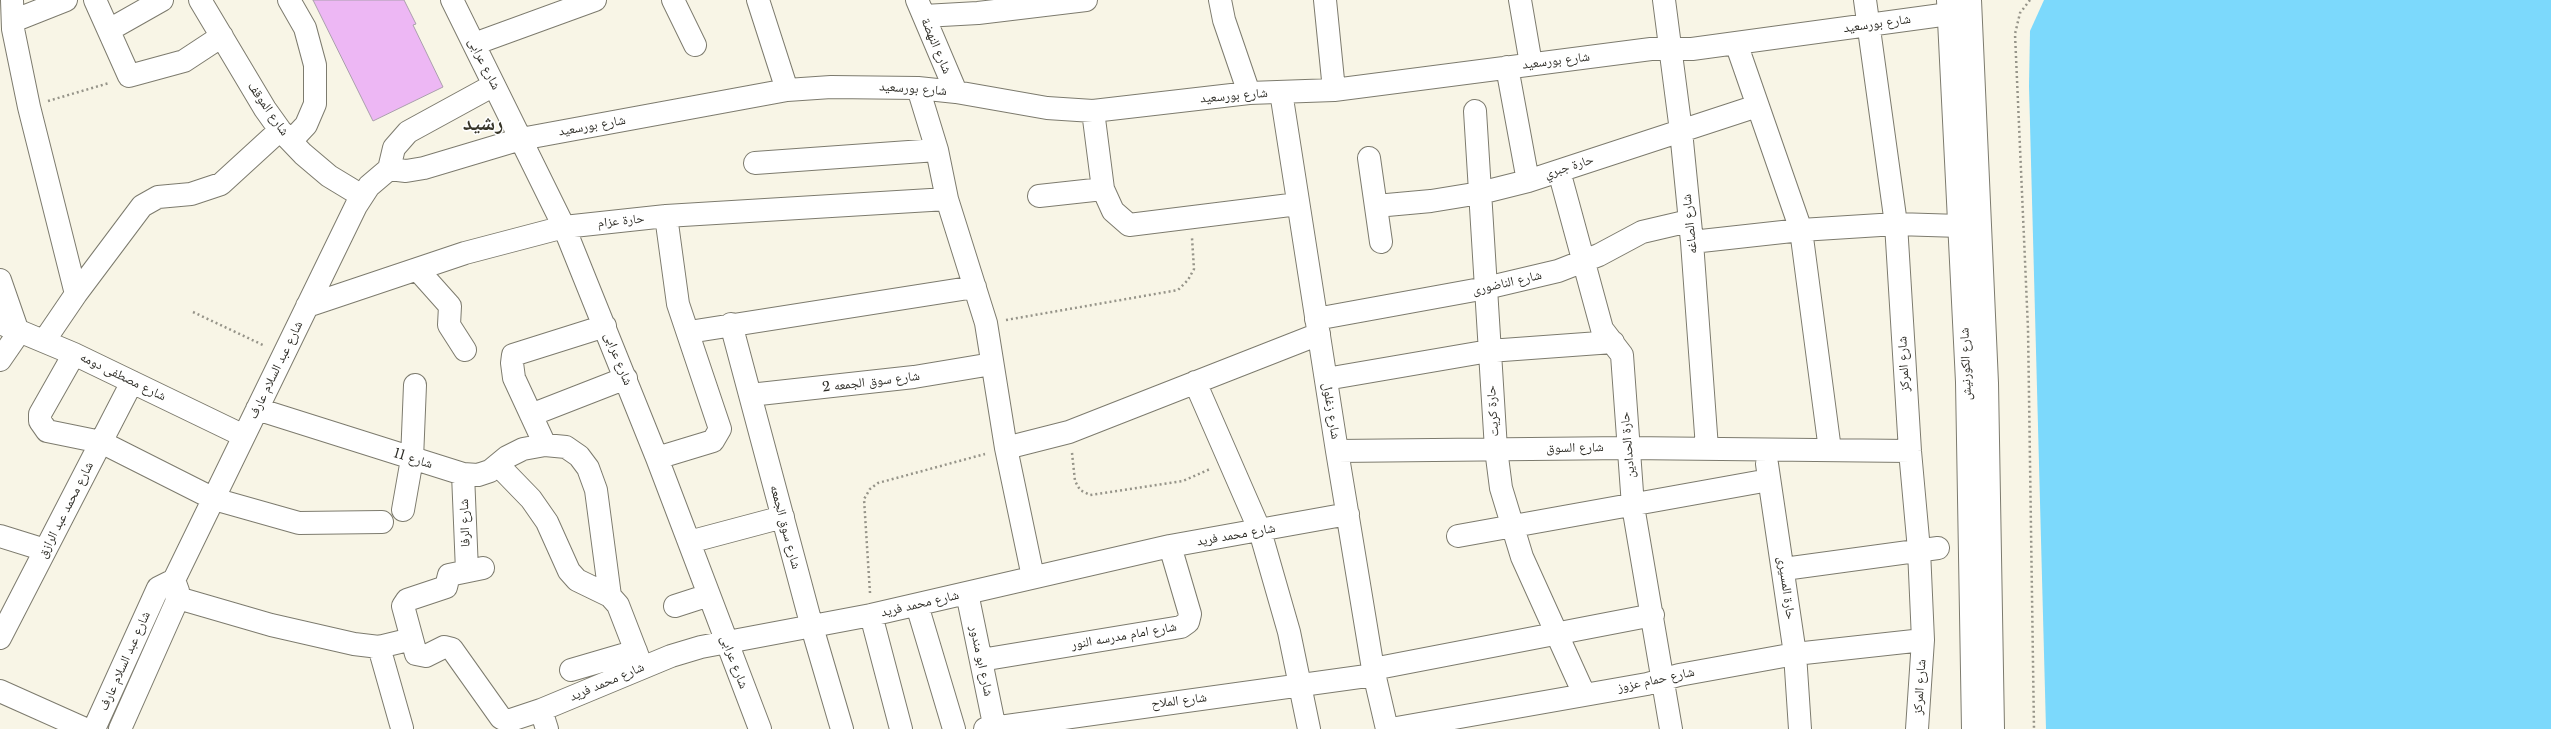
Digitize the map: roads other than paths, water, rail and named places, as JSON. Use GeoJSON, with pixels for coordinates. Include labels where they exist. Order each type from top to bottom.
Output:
{"type":"FeatureCollection","features":[{"type":"Feature","properties":{"kind":"street"},"geometry":{"type":"LineString","coordinates":[[66,0],[9,21],[76,294]]}},
{"type":"Feature","properties":{"kind":"street"},"geometry":{"type":"LineString","coordinates":[[95,0],[129,76],[184,61],[222,36]]}},
{"type":"Feature","properties":{"kind":"street"},"geometry":{"type":"LineString","coordinates":[[109,30],[162,0]]}},
{"type":"Feature","properties":{"kind":"street","name":"شارع الموقف"},"geometry":{"type":"LineString","coordinates":[[200,0],[265,109],[285,135],[329,176],[362,196]]}},
{"type":"Feature","properties":{"kind":"street"},"geometry":{"type":"LineString","coordinates":[[44,341],[76,294],[142,206],[158,197],[191,194],[221,184],[285,135],[306,125],[315,104],[315,65],[305,28],[289,0]]}},
{"type":"Feature","properties":{"kind":"street","name":"شارع عرابى"},"geometry":{"type":"LineString","coordinates":[[452,0],[564,227],[626,378],[760,729]]}},
{"type":"Feature","properties":{"kind":"street"},"geometry":{"type":"LineString","coordinates":[[474,44],[595,0]]}},
{"type":"Feature","properties":{"kind":"street"},"geometry":{"type":"LineString","coordinates":[[758,0],[787,90]]}},
{"type":"Feature","properties":{"kind":"street"},"geometry":{"type":"LineString","coordinates":[[920,8],[985,12],[1086,0]]}},
{"type":"Feature","properties":{"kind":"street"},"geometry":{"type":"LineString","coordinates":[[1220,0],[1224,20],[1249,93]]}},
{"type":"Feature","properties":{"kind":"street"},"geometry":{"type":"LineString","coordinates":[[1325,0],[1334,90]]}},
{"type":"Feature","properties":{"kind":"street"},"geometry":{"type":"LineString","coordinates":[[1520,0],[1531,64]]}},
{"type":"Feature","properties":{"kind":"street","name":"شارع الصاغه"},"geometry":{"type":"LineString","coordinates":[[1664,0],[1681,131],[1692,242],[1707,448]]}},
{"type":"Feature","properties":{"kind":"street","name":"شارع المركز"},"geometry":{"type":"LineString","coordinates":[[1865,0],[1896,224],[1910,451],[1928,549],[1917,729]]}},
{"type":"Feature","properties":{"kind":"street","name":"شارع الكورنيش"},"geometry":{"type":"LineString","coordinates":[[1970,0],[1987,384],[1993,729]]}},
{"type":"Feature","properties":{"kind":"street"},"geometry":{"type":"LineString","coordinates":[[679,2],[695,45]]}},
{"type":"Feature","properties":{"kind":"street","name":"شارع بورسعيد"},"geometry":{"type":"LineString","coordinates":[[521,139],[787,90],[830,87],[918,88],[956,92],[1047,108],[1092,111],[1249,93],[1334,90],[1655,48],[1687,50],[1868,25],[1948,7]]}},
{"type":"Feature","properties":{"kind":"street","name":"شارع الكورنيش"},"geometry":{"type":"LineString","coordinates":[[1948,7],[1968,382],[1973,729]]}},
{"type":"Feature","properties":{"kind":"street","name":"شارع النهضة"},"geometry":{"type":"LineString","coordinates":[[920,8],[956,92]]}},
{"type":"Feature","properties":{"kind":"street"},"geometry":{"type":"LineString","coordinates":[[1736,43],[1801,230],[1830,450]]}},
{"type":"Feature","properties":{"kind":"street"},"geometry":{"type":"LineString","coordinates":[[1951,57],[1973,55]]}},
{"type":"Feature","properties":{"kind":"street"},"geometry":{"type":"LineString","coordinates":[[1507,67],[1528,180]]}},
{"type":"Feature","properties":{"kind":"street","name":"شارع عبد السلام عارف"},"geometry":{"type":"LineString","coordinates":[[120,729],[214,499],[362,196],[388,169],[394,148],[408,132],[494,85]]}},
{"type":"Feature","properties":{"kind":"street"},"geometry":{"type":"LineString","coordinates":[[918,88],[937,150],[947,200],[986,323],[1006,448],[1033,577]]}},
{"type":"Feature","properties":{"kind":"street","name":"شارع زغلول"},"geometry":{"type":"LineString","coordinates":[[1281,92],[1337,451],[1374,672],[1386,729]]}},
{"type":"Feature","properties":{"kind":"street","name":"حارة جبري"},"geometry":{"type":"LineString","coordinates":[[1376,206],[1431,201],[1480,193],[1559,171],[1757,106]]}},
{"type":"Feature","properties":{"kind":"street","name":"حارة كريت"},"geometry":{"type":"LineString","coordinates":[[1475,110],[1489,351],[1496,449],[1502,488],[1511,526],[1522,557],[1584,694]]}},
{"type":"Feature","properties":{"kind":"street"},"geometry":{"type":"LineString","coordinates":[[1092,111],[1103,189],[1113,211],[1129,224],[1190,218],[1298,204]]}},
{"type":"Feature","properties":{"kind":"street"},"geometry":{"type":"LineString","coordinates":[[388,169],[406,171],[424,168],[521,139]]}},
{"type":"Feature","properties":{"kind":"street"},"geometry":{"type":"LineString","coordinates":[[756,163],[937,150]]}},
{"type":"Feature","properties":{"kind":"street"},"geometry":{"type":"LineString","coordinates":[[1369,158],[1381,242]]}},
{"type":"Feature","properties":{"kind":"street","name":"حارة الحدادين"},"geometry":{"type":"LineString","coordinates":[[1559,171],[1602,329],[1622,355],[1627,448],[1633,506],[1672,729]]}},
{"type":"Feature","properties":{"kind":"street"},"geometry":{"type":"LineString","coordinates":[[1039,196],[1103,189]]}},
{"type":"Feature","properties":{"kind":"street","name":"حارة عزام"},"geometry":{"type":"LineString","coordinates":[[307,306],[465,253],[564,227],[666,216],[947,200]]}},
{"type":"Feature","properties":{"kind":"street"},"geometry":{"type":"LineString","coordinates":[[657,458],[713,442],[720,429],[689,332],[678,304],[666,216]]}},
{"type":"Feature","properties":{"kind":"street","name":"شارع الناضورى"},"geometry":{"type":"LineString","coordinates":[[1006,448],[1069,432],[1195,382],[1317,326],[1558,271],[1583,261],[1642,232],[1689,221]]}},
{"type":"Feature","properties":{"kind":"street"},"geometry":{"type":"LineString","coordinates":[[1692,242],[1801,230],[1896,224],[1960,226]]}},
{"type":"Feature","properties":{"kind":"street"},"geometry":{"type":"LineString","coordinates":[[417,270],[450,306],[449,325],[465,350]]}},
{"type":"Feature","properties":{"kind":"street"},"geometry":{"type":"LineString","coordinates":[[0,280],[12,328],[0,360]]}},
{"type":"Feature","properties":{"kind":"street"},"geometry":{"type":"LineString","coordinates":[[689,332],[731,324],[975,287]]}},
{"type":"Feature","properties":{"kind":"street","name":"شارع سوق الجمعه"},"geometry":{"type":"LineString","coordinates":[[731,324],[812,626],[842,729]]}},
{"type":"Feature","properties":{"kind":"street"},"geometry":{"type":"LineString","coordinates":[[544,444],[514,378],[512,363],[513,355],[605,326]]}},
{"type":"Feature","properties":{"kind":"street","name":"شارع مصطفى دومه"},"geometry":{"type":"LineString","coordinates":[[12,328],[74,354],[244,436]]}},
{"type":"Feature","properties":{"kind":"street"},"geometry":{"type":"LineString","coordinates":[[1326,380],[1489,351],[1613,342]]}},
{"type":"Feature","properties":{"kind":"street"},"geometry":{"type":"LineString","coordinates":[[74,354],[40,414],[40,421],[47,431],[101,442],[214,499],[299,523],[382,522]]}},
{"type":"Feature","properties":{"kind":"street","name":"شارع سوق الجمعه 2"},"geometry":{"type":"LineString","coordinates":[[750,395],[906,378],[992,364]]}},
{"type":"Feature","properties":{"kind":"street"},"geometry":{"type":"LineString","coordinates":[[531,415],[626,378]]}},
{"type":"Feature","properties":{"kind":"street","name":"شارع محمد عبد الرازق"},"geometry":{"type":"LineString","coordinates":[[0,638],[132,382]]}},
{"type":"Feature","properties":{"kind":"street"},"geometry":{"type":"LineString","coordinates":[[1195,382],[1260,531],[1289,632],[1309,729]]}},
{"type":"Feature","properties":{"kind":"street"},"geometry":{"type":"LineString","coordinates":[[404,510],[412,459],[415,385]]}},
{"type":"Feature","properties":{"kind":"street","name":"شارع 11"},"geometry":{"type":"LineString","coordinates":[[257,409],[463,474],[478,474],[498,465],[507,457],[523,448],[544,444],[566,447],[579,456],[588,468],[596,490],[610,596]]}},
{"type":"Feature","properties":{"kind":"street","name":"شارع السوق"},"geometry":{"type":"LineString","coordinates":[[1337,451],[1707,448],[1910,451]]}},
{"type":"Feature","properties":{"kind":"street","name":"حارة المسيرى"},"geometry":{"type":"LineString","coordinates":[[1764,449],[1784,569],[1795,654],[1800,729]]}},
{"type":"Feature","properties":{"kind":"street"},"geometry":{"type":"LineString","coordinates":[[498,465],[531,499],[547,522],[569,571],[577,580],[610,596],[618,605],[639,659],[571,670]]}},
{"type":"Feature","properties":{"kind":"street","name":"شارع الرفا"},"geometry":{"type":"LineString","coordinates":[[412,639],[404,603],[445,588],[449,575],[475,570],[463,474]]}},
{"type":"Feature","properties":{"kind":"street"},"geometry":{"type":"LineString","coordinates":[[1458,536],[1633,506],[1769,480]]}},
{"type":"Feature","properties":{"kind":"street","name":"شارع محمد فريد"},"geometry":{"type":"LineString","coordinates":[[412,639],[416,654],[420,657],[444,647],[452,649],[501,718],[508,721],[544,720],[639,659],[671,656],[727,642],[872,615],[1170,546],[1348,514]]}},
{"type":"Feature","properties":{"kind":"street"},"geometry":{"type":"LineString","coordinates":[[689,542],[783,517]]}},
{"type":"Feature","properties":{"kind":"street"},"geometry":{"type":"LineString","coordinates":[[0,536],[45,550]]}},
{"type":"Feature","properties":{"kind":"street","name":"شارع امام مدرسه النور"},"geometry":{"type":"LineString","coordinates":[[981,660],[1181,627],[1188,622],[1190,614],[1170,546]]}},
{"type":"Feature","properties":{"kind":"street"},"geometry":{"type":"LineString","coordinates":[[1784,569],[1928,549]]}},
{"type":"Feature","properties":{"kind":"street","name":"شارع عبد السلام عارف"},"geometry":{"type":"LineString","coordinates":[[94,729],[158,588],[176,589]]}},
{"type":"Feature","properties":{"kind":"street"},"geometry":{"type":"LineString","coordinates":[[176,589],[271,624],[354,644],[379,646],[412,639]]}},
{"type":"Feature","properties":{"kind":"street","name":"شارع ابو مندور"},"geometry":{"type":"LineString","coordinates":[[967,593],[981,660],[991,728]]}},
{"type":"Feature","properties":{"kind":"street"},"geometry":{"type":"LineString","coordinates":[[675,606],[709,595]]}},
{"type":"Feature","properties":{"kind":"street"},"geometry":{"type":"LineString","coordinates":[[917,605],[954,729]]}},
{"type":"Feature","properties":{"kind":"street"},"geometry":{"type":"LineString","coordinates":[[872,615],[901,729]]}},
{"type":"Feature","properties":{"kind":"street","name":"شارع الملاح"},"geometry":{"type":"LineString","coordinates":[[991,728],[1301,686],[1652,615]]}},
{"type":"Feature","properties":{"kind":"street","name":"شارع حمام عزوز"},"geometry":{"type":"LineString","coordinates":[[1391,729],[1663,680],[1679,675],[1795,654],[1923,640]]}},
{"type":"Feature","properties":{"kind":"street"},"geometry":{"type":"LineString","coordinates":[[379,646],[405,727]]}},
{"type":"Feature","properties":{"kind":"street"},"geometry":{"type":"LineString","coordinates":[[0,691],[85,729]]}},
{"type":"Feature","properties":{"kind":"water"},"geometry":{"type":"Polygon","coordinates":[[[2044,0],[2551,0],[2551,729],[2046,729],[2029,86],[2030,31],[2044,0]]]}},
{"type":"Feature","properties":{"kind":"district","name":"رشيد"},"geometry":{"type":"Point","coordinates":[483,124]}}]}
